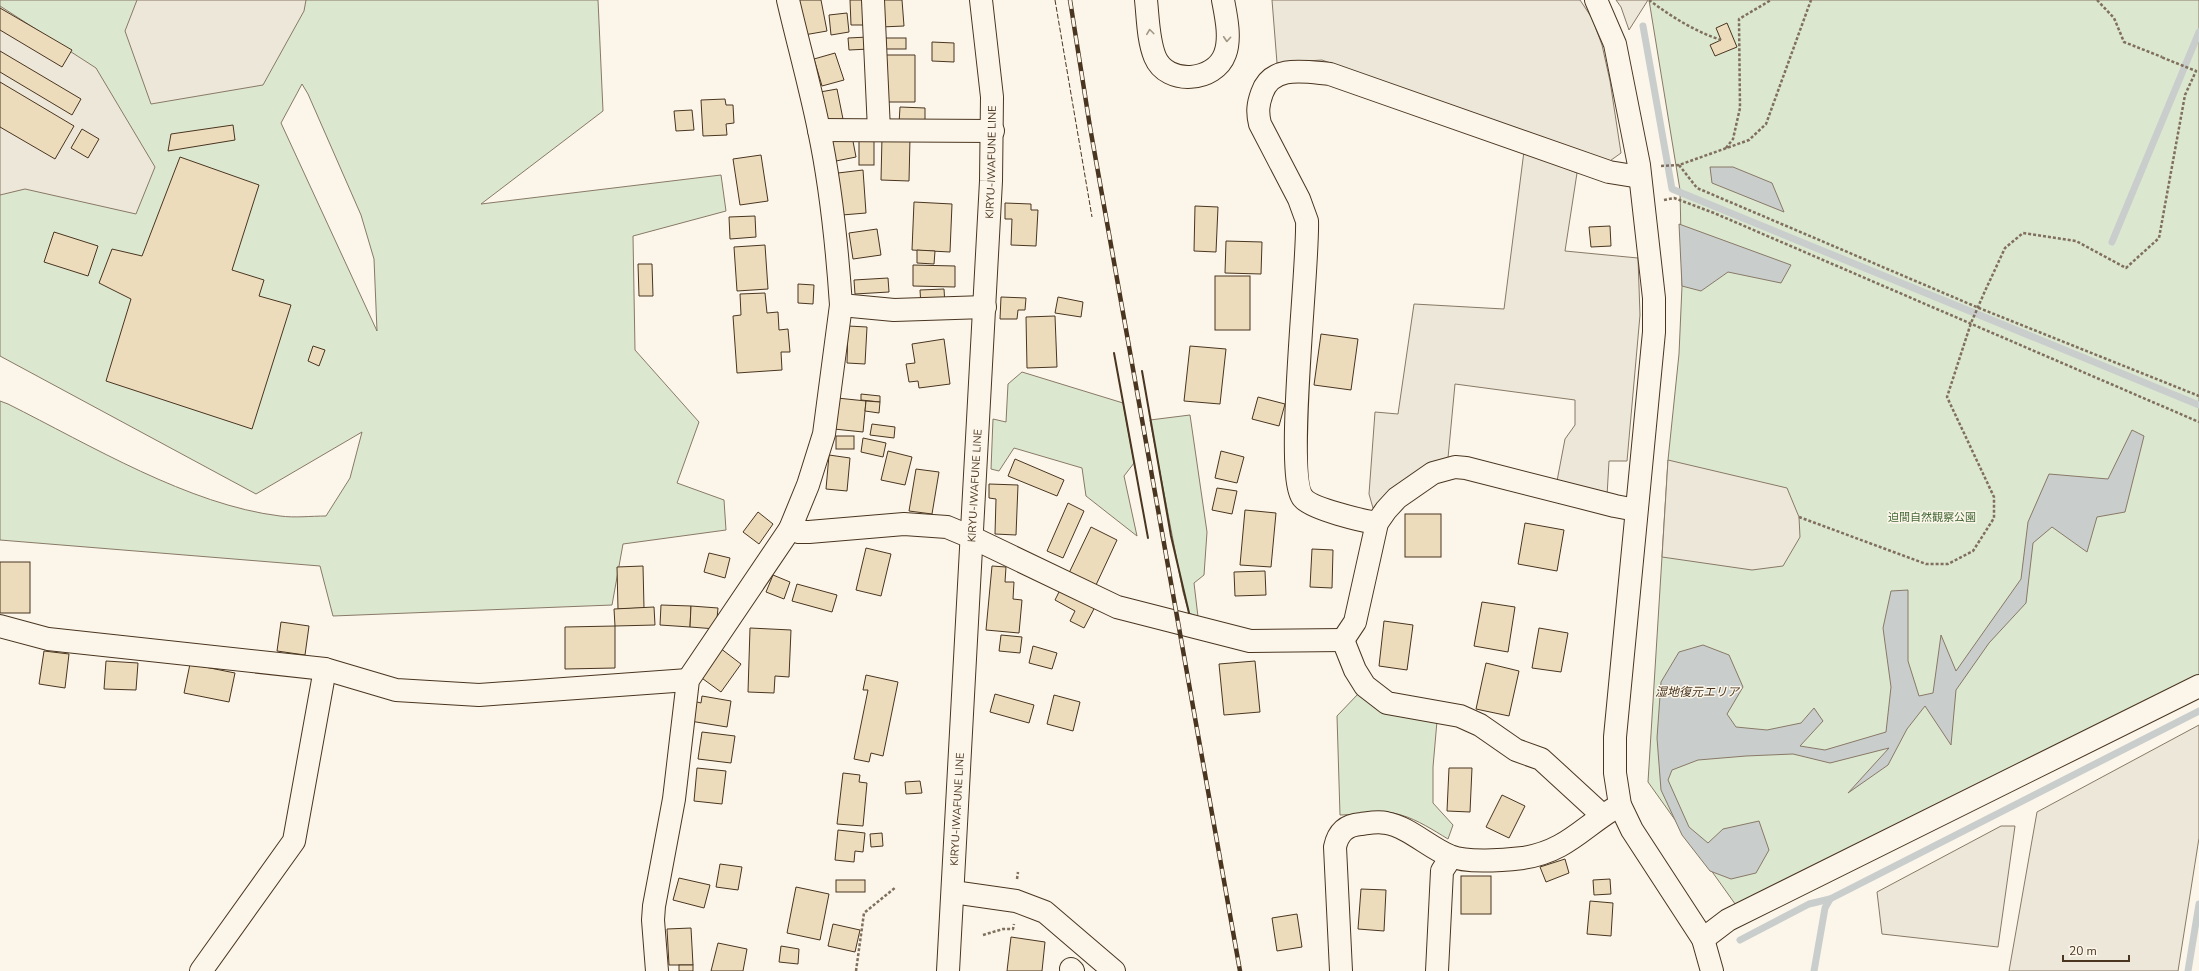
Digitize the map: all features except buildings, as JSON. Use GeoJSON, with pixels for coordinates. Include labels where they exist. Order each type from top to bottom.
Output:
{"type":"FeatureCollection","features":[{"type":"Feature","properties":{"kind":"street"},"geometry":{"type":"LineString","coordinates":[[657,971],[654,906],[674,799],[688,680],[790,529],[808,485],[824,434],[841,305],[830,195],[819,130],[788,0]]}},
{"type":"Feature","properties":{"kind":"street"},"geometry":{"type":"LineString","coordinates":[[873,0],[878,130]]}},
{"type":"Feature","properties":{"kind":"street","name":"KIRYU-IWAFUNE LINE"},"geometry":{"type":"LineString","coordinates":[[948,971],[985,307],[992,131],[990,66],[981,0]]}},
{"type":"Feature","properties":{"kind":"street"},"geometry":{"type":"LineString","coordinates":[[1146,0],[1155,58],[1164,69],[1176,76],[1198,77],[1217,69],[1226,54],[1228,26],[1223,0]]}},
{"type":"Feature","properties":{"kind":"street"},"geometry":{"type":"LineString","coordinates":[[1340,971],[1335,847],[1337,836],[1353,824],[1384,822],[1395,825],[1451,856],[1482,860],[1505,859],[1543,852],[1561,846],[1577,836],[1611,810],[1615,773],[1615,737],[1654,332],[1654,298],[1644,200],[1615,44],[1596,0]]}},
{"type":"Feature","properties":{"kind":"street"},"geometry":{"type":"LineString","coordinates":[[1378,523],[1362,521],[1311,504],[1304,499],[1297,484],[1296,436],[1306,221],[1299,199],[1260,124],[1258,105],[1265,84],[1278,74],[1295,71],[1330,74],[1609,172],[1639,171]]}},
{"type":"Feature","properties":{"kind":"street"},"geometry":{"type":"LineString","coordinates":[[819,130],[992,131]]}},
{"type":"Feature","properties":{"kind":"street"},"geometry":{"type":"LineString","coordinates":[[841,305],[894,310],[985,307]]}},
{"type":"Feature","properties":{"kind":"street"},"geometry":{"type":"LineString","coordinates":[[1343,640],[1355,622],[1378,523],[1397,498],[1433,473],[1455,467],[1466,468],[1636,510]]}},
{"type":"Feature","properties":{"kind":"street"},"geometry":{"type":"LineString","coordinates":[[790,529],[799,532],[809,532],[904,524],[947,527],[1117,607],[1250,640],[1343,640]]}},
{"type":"Feature","properties":{"kind":"street"},"geometry":{"type":"LineString","coordinates":[[0,626],[48,639],[325,669],[396,690],[479,695],[688,680]]}},
{"type":"Feature","properties":{"kind":"street"},"geometry":{"type":"LineString","coordinates":[[1343,640],[1355,670],[1365,686],[1387,703],[1445,712],[1460,716],[1480,725],[1516,750],[1542,759],[1611,810],[1632,830],[1703,939],[1712,971]]}},
{"type":"Feature","properties":{"kind":"street"},"geometry":{"type":"LineString","coordinates":[[201,971],[294,841],[325,669]]}},
{"type":"Feature","properties":{"kind":"street"},"geometry":{"type":"LineString","coordinates":[[1703,939],[1728,920],[2199,686]]}},
{"type":"Feature","properties":{"kind":"street"},"geometry":{"type":"LineString","coordinates":[[1437,971],[1442,871],[1451,856]]}},
{"type":"Feature","properties":{"kind":"street"},"geometry":{"type":"LineString","coordinates":[[953,892],[1016,901],[1045,912],[1114,971]]}},
{"type":"Feature","properties":{"kind":"path"},"geometry":{"type":"LineString","coordinates":[[1649,0],[1667,14],[1700,33],[1721,40]]}},
{"type":"Feature","properties":{"kind":"path"},"geometry":{"type":"LineString","coordinates":[[1725,149],[1733,139],[1740,108],[1738,19],[1771,0]]}},
{"type":"Feature","properties":{"kind":"path"},"geometry":{"type":"LineString","coordinates":[[1639,171],[1679,165],[1725,149],[1749,140],[1766,124],[1811,0]]}},
{"type":"Feature","properties":{"kind":"path"},"geometry":{"type":"LineString","coordinates":[[1799,517],[1926,564],[1948,564],[1973,551],[1994,518],[1994,497],[1947,397],[1971,323],[2005,248],[2023,233],[2076,241],[2126,268],[2159,238],[2185,95],[2198,72],[2124,42],[2114,18],[2097,0]]}},
{"type":"Feature","properties":{"kind":"path"},"geometry":{"type":"LineString","coordinates":[[1679,165],[1697,188],[1979,308],[2199,396]]}},
{"type":"Feature","properties":{"kind":"path"},"geometry":{"type":"LineString","coordinates":[[1644,200],[1674,198],[1714,213],[2199,422]]}},
{"type":"Feature","properties":{"kind":"path"},"geometry":{"type":"LineString","coordinates":[[856,971],[864,913],[896,887]]}},
{"type":"Feature","properties":{"kind":"path"},"geometry":{"type":"LineString","coordinates":[[983,935],[1003,929],[1014,929]]}},
{"type":"Feature","properties":{"kind":"green space"},"geometry":{"type":"Polygon","coordinates":[[[0,0],[598,0],[603,111],[481,204],[721,175],[726,211],[633,236],[635,350],[699,422],[677,483],[724,500],[726,530],[623,544],[612,605],[333,616],[320,566],[0,540],[0,401],[106,455],[176,487],[211,500],[246,510],[286,517],[326,516],[350,478],[362,432],[256,494],[0,356],[0,0]],[[302,84],[281,123],[377,331],[374,259],[361,215],[308,94],[302,84]]]}},
{"type":"Feature","properties":{"kind":"green space","name":"迫間自然観察公園"},"geometry":{"type":"Polygon","coordinates":[[[1649,0],[2199,0],[2199,684],[1738,908],[1648,782],[1668,460],[1679,354],[1682,286],[1680,190],[1649,0]]]}},
{"type":"Feature","properties":{"kind":"green space"},"geometry":{"type":"Polygon","coordinates":[[[1022,372],[1123,403],[1134,463],[1124,476],[1137,536],[1086,496],[1082,468],[1014,448],[999,471],[991,469],[993,419],[1006,422],[1008,384],[1022,372]]]}},
{"type":"Feature","properties":{"kind":"green space"},"geometry":{"type":"Polygon","coordinates":[[[1190,415],[1207,532],[1204,575],[1194,583],[1198,617],[1189,613],[1183,592],[1150,420],[1190,415]]]}},
{"type":"Feature","properties":{"kind":"green space"},"geometry":{"type":"Polygon","coordinates":[[[1359,693],[1383,713],[1437,721],[1433,767],[1433,803],[1453,825],[1448,839],[1419,822],[1394,813],[1379,812],[1340,815],[1337,716],[1359,693]]]}},
{"type":"Feature","properties":{"kind":"shaded area"},"geometry":{"type":"Polygon","coordinates":[[[137,0],[306,0],[304,11],[263,85],[151,104],[125,31],[137,0]]]}},
{"type":"Feature","properties":{"kind":"shaded area"},"geometry":{"type":"Polygon","coordinates":[[[1272,0],[1580,0],[1592,18],[1602,45],[1610,81],[1621,153],[1607,163],[1322,60],[1277,63],[1272,0]]]}},
{"type":"Feature","properties":{"kind":"shaded area"},"geometry":{"type":"Polygon","coordinates":[[[1616,0],[1648,0],[1629,30],[1621,7],[1616,0]]]}},
{"type":"Feature","properties":{"kind":"shaded area"},"geometry":{"type":"Polygon","coordinates":[[[0,6],[96,68],[155,167],[136,214],[25,189],[0,195],[0,6]]]}},
{"type":"Feature","properties":{"kind":"shaded area"},"geometry":{"type":"Polygon","coordinates":[[[1524,151],[1577,173],[1565,251],[1638,258],[1640,315],[1627,461],[1609,461],[1607,496],[1557,481],[1565,439],[1575,425],[1575,400],[1455,384],[1448,458],[1384,496],[1373,508],[1369,494],[1375,412],[1398,414],[1414,304],[1504,309],[1524,151]]]}},
{"type":"Feature","properties":{"kind":"shaded area"},"geometry":{"type":"Polygon","coordinates":[[[1668,460],[1787,488],[1799,517],[1800,537],[1783,566],[1752,570],[1662,557],[1668,460]]]}},
{"type":"Feature","properties":{"kind":"shaded area"},"geometry":{"type":"Polygon","coordinates":[[[2199,725],[2199,838],[2178,971],[2009,971],[2037,812],[2199,725]]]}},
{"type":"Feature","properties":{"kind":"shaded area"},"geometry":{"type":"Polygon","coordinates":[[[2001,826],[2015,826],[1998,947],[1882,934],[1877,892],[2001,826]]]}},
{"type":"Feature","properties":{"kind":"water"},"geometry":{"type":"Polygon","coordinates":[[[1710,167],[1733,167],[1772,183],[1784,212],[1712,183],[1710,167]]]}},
{"type":"Feature","properties":{"kind":"water"},"geometry":{"type":"Polygon","coordinates":[[[1679,224],[1791,265],[1781,283],[1728,272],[1701,291],[1682,286],[1679,224]]]}},
{"type":"Feature","properties":{"kind":"water","name":"湿地復元エリア"},"geometry":{"type":"Polygon","coordinates":[[[2132,430],[2144,436],[2125,512],[2097,517],[2087,552],[2052,527],[2033,543],[2026,603],[1989,643],[1956,690],[1951,745],[1925,706],[1907,729],[1888,765],[1848,793],[1889,748],[1830,763],[1793,754],[1746,756],[1698,760],[1672,770],[1668,780],[1689,827],[1708,843],[1723,829],[1759,821],[1769,850],[1756,873],[1731,879],[1710,871],[1682,835],[1661,790],[1657,738],[1661,682],[1679,652],[1703,645],[1729,655],[1743,687],[1727,714],[1736,727],[1767,730],[1801,723],[1814,708],[1823,721],[1800,746],[1825,750],[1886,732],[1891,687],[1883,628],[1891,591],[1908,590],[1908,661],[1919,696],[1933,693],[1941,635],[1956,671],[2021,579],[2028,522],[2049,474],[2108,479],[2132,430]]]}},
{"type":"Feature","properties":{"kind":"waterway"},"geometry":{"type":"LineString","coordinates":[[1643,26],[1672,189],[2199,405]]}},
{"type":"Feature","properties":{"kind":"waterway"},"geometry":{"type":"LineString","coordinates":[[2112,242],[2199,32]]}},
{"type":"Feature","properties":{"kind":"waterway"},"geometry":{"type":"LineString","coordinates":[[1814,971],[1825,908],[1830,899],[2199,711]]}},
{"type":"Feature","properties":{"kind":"waterway"},"geometry":{"type":"LineString","coordinates":[[1740,940],[1809,904],[1830,899]]}},
{"type":"Feature","properties":{"kind":"waterway"},"geometry":{"type":"LineString","coordinates":[[2188,971],[2199,904]]}},
{"type":"Feature","properties":{"kind":"railway"},"geometry":{"type":"LineString","coordinates":[[1070,0],[1090,127],[1240,971]]}},
{"type":"Feature","properties":{"kind":"fence"},"geometry":{"type":"LineString","coordinates":[[1055,0],[1092,217]]}},
{"type":"Feature","properties":{"kind":"wall"},"geometry":{"type":"LineString","coordinates":[[1114,353],[1148,538]]}},
{"type":"Feature","properties":{"kind":"wall"},"geometry":{"type":"LineString","coordinates":[[1142,371],[1171,536],[1189,613]]}}]}
